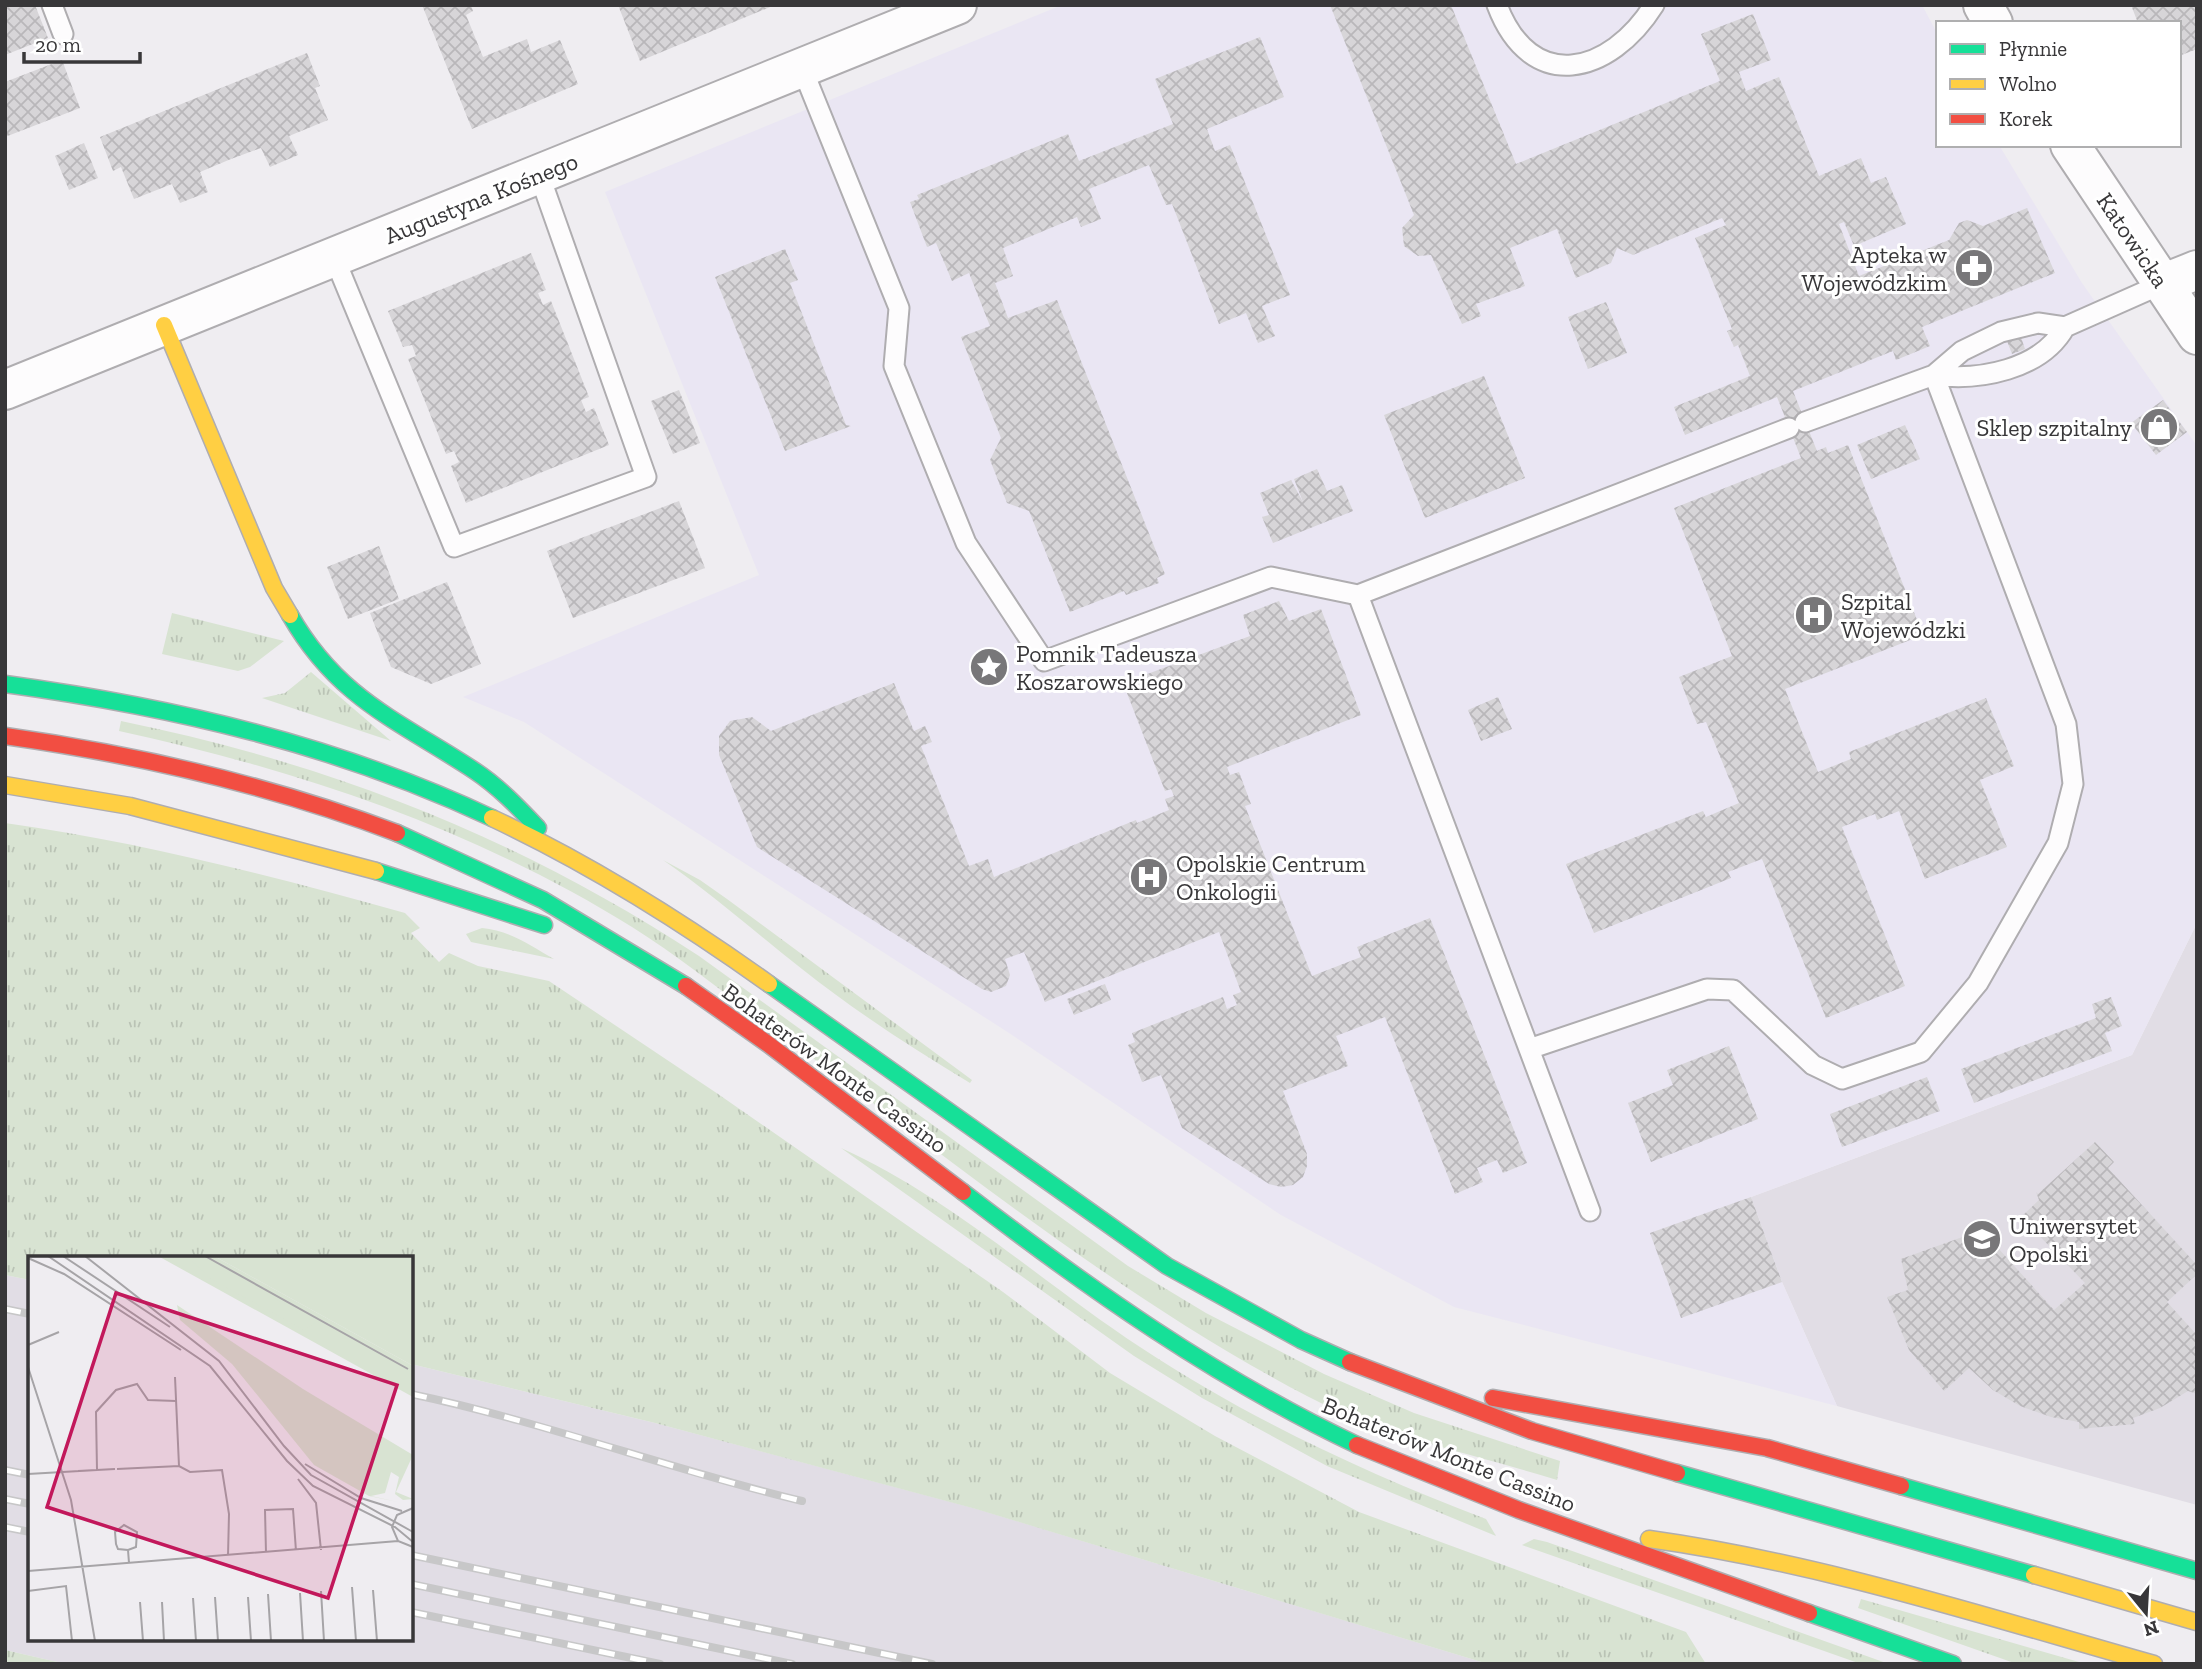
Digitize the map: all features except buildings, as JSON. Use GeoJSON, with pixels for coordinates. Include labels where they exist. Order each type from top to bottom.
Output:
{"type":"FeatureCollection","features":[{"type":"Feature","properties":{"kind":"main road"},"geometry":{"type":"LineString","coordinates":[[164,325],[274,588],[307,645],[335,678],[380,714],[501,791],[555,848]]}},
{"type":"Feature","properties":{"kind":"main road","name":"Bohaterów Monte Cassino"},"geometry":{"type":"LineString","coordinates":[[5,684],[109,698],[232,724],[307,746],[433,790],[555,848],[692,929],[1167,1266],[1301,1340],[1402,1384]]}},
{"type":"Feature","properties":{"kind":"main road","name":"Bohaterów Monte Cassino"},"geometry":{"type":"LineString","coordinates":[[5,736],[176,763],[293,795],[400,832],[480,868],[615,940],[753,1035],[1047,1256],[1225,1376],[1372,1451],[1594,1537],[1953,1664]]}},
{"type":"Feature","properties":{"kind":"main road"},"geometry":{"type":"LineString","coordinates":[[5,785],[130,806],[420,883],[580,937],[615,940]]}},
{"type":"Feature","properties":{"kind":"main road"},"geometry":{"type":"LineString","coordinates":[[1402,1384],[1767,1448],[2197,1571]]}},
{"type":"Feature","properties":{"kind":"main road"},"geometry":{"type":"LineString","coordinates":[[1402,1384],[1532,1432],[2197,1622]]}},
{"type":"Feature","properties":{"kind":"main road"},"geometry":{"type":"LineString","coordinates":[[1594,1537],[1651,1539],[1774,1560],[1866,1582],[2154,1664]]}},
{"type":"Feature","properties":{"kind":"street","name":"Augustyna Kośnego"},"geometry":{"type":"LineString","coordinates":[[5,390],[957,5]]}},
{"type":"Feature","properties":{"kind":"street"},"geometry":{"type":"LineString","coordinates":[[1983,5],[1992,21]]}},
{"type":"Feature","properties":{"kind":"street","name":"Katowicka"},"geometry":{"type":"LineString","coordinates":[[2071,147],[2197,335]]}},
{"type":"Feature","properties":{"kind":"street"},"geometry":{"type":"LineString","coordinates":[[2162,284],[2197,270]]}},
{"type":"Feature","properties":{"kind":"lane"},"geometry":{"type":"LineString","coordinates":[[52,5],[63,34]]}},
{"type":"Feature","properties":{"kind":"lane"},"geometry":{"type":"LineString","coordinates":[[1497,5],[1506,30],[1527,54],[1555,65],[1587,62],[1615,50],[1639,28],[1654,5]]}},
{"type":"Feature","properties":{"kind":"lane"},"geometry":{"type":"LineString","coordinates":[[802,68],[899,308],[894,366],[966,543],[1044,661],[1271,577],[1358,595],[1797,425],[1934,375],[1962,351],[2001,332],[2038,323],[2064,327],[2162,284]]}},
{"type":"Feature","properties":{"kind":"lane"},"geometry":{"type":"LineString","coordinates":[[334,257],[454,547],[646,477],[539,174]]}},
{"type":"Feature","properties":{"kind":"lane"},"geometry":{"type":"LineString","coordinates":[[1934,375],[1976,377],[2003,370],[2035,358],[2056,343],[2064,327]]}},
{"type":"Feature","properties":{"kind":"lane"},"geometry":{"type":"LineString","coordinates":[[1529,1049],[1707,989],[1734,990],[1813,1065],[1842,1079],[1921,1052],[1978,983],[2058,843],[2073,784],[2066,724],[1934,375]]}},
{"type":"Feature","properties":{"kind":"lane"},"geometry":{"type":"LineString","coordinates":[[1358,595],[1590,1211]]}},
{"type":"Feature","properties":{"kind":"shaded area","name":"Szpital Wojewódzki"},"geometry":{"type":"Polygon","coordinates":[[[1062,5],[1922,5],[1936,31],[1936,147],[2000,147],[2082,283],[2197,446],[2197,923],[2132,1055],[1751,1197],[1782,1282],[1837,1406],[1454,1307],[1281,1215],[1006,1031],[524,722],[463,697],[759,575],[605,192],[1062,5]]]}},
{"type":"Feature","properties":{"kind":"shaded area","name":"Uniwersytet Opolski"},"geometry":{"type":"Polygon","coordinates":[[[2197,923],[2197,1505],[1837,1406],[1782,1282],[1751,1197],[2132,1055],[2197,923]]]}},
{"type":"Feature","properties":{"kind":"shaded area"},"geometry":{"type":"Polygon","coordinates":[[[5,1275],[28,1280],[28,1641],[413,1641],[413,1364],[655,1423],[977,1509],[1488,1664],[66,1664],[5,1650],[5,1275]]]}},
{"type":"Feature","properties":{"kind":"green space"},"geometry":{"type":"Polygon","coordinates":[[[172,613],[284,641],[250,667],[238,671],[162,654],[172,613]]]}},
{"type":"Feature","properties":{"kind":"green space"},"geometry":{"type":"Polygon","coordinates":[[[311,672],[391,741],[262,698],[285,693],[311,672]]]}},
{"type":"Feature","properties":{"kind":"green space"},"geometry":{"type":"Polygon","coordinates":[[[121,721],[200,739],[349,783],[422,810],[562,875],[699,956],[1128,1266],[1206,1313],[1324,1374],[1414,1413],[1560,1461],[1557,1480],[1367,1423],[1307,1396],[1236,1357],[1167,1314],[1033,1222],[668,951],[572,892],[448,832],[384,807],[253,764],[119,731],[121,721]]]}},
{"type":"Feature","properties":{"kind":"green space"},"geometry":{"type":"Polygon","coordinates":[[[5,823],[206,861],[405,913],[420,928],[411,933],[439,962],[449,953],[478,966],[549,981],[718,1094],[1003,1292],[1110,1373],[1215,1436],[1359,1512],[1686,1632],[1706,1664],[1488,1664],[976,1509],[655,1423],[413,1364],[413,1256],[28,1256],[28,1280],[5,1275],[5,823]]]}},
{"type":"Feature","properties":{"kind":"green space"},"geometry":{"type":"Polygon","coordinates":[[[663,860],[700,880],[727,899],[972,1080],[970,1083],[842,1000],[663,860]]]}},
{"type":"Feature","properties":{"kind":"green space"},"geometry":{"type":"Polygon","coordinates":[[[482,928],[511,935],[554,959],[471,942],[466,934],[482,928]]]}},
{"type":"Feature","properties":{"kind":"green space"},"geometry":{"type":"Polygon","coordinates":[[[841,1148],[881,1168],[957,1215],[1103,1322],[1223,1398],[1308,1443],[1396,1483],[1486,1519],[1496,1536],[1327,1466],[1202,1398],[1134,1356],[841,1148]]]}},
{"type":"Feature","properties":{"kind":"green space"},"geometry":{"type":"Polygon","coordinates":[[[1534,1539],[1889,1664],[1861,1664],[1522,1545],[1534,1539]]]}},
{"type":"Feature","properties":{"kind":"green space"},"geometry":{"type":"Polygon","coordinates":[[[1861,1599],[2086,1664],[2017,1664],[1858,1608],[1861,1599]]]}},
{"type":"Feature","properties":{"kind":"green space"},"geometry":{"type":"Polygon","coordinates":[[[5,1650],[66,1664],[5,1664],[5,1650]]]}},
{"type":"Feature","properties":{"kind":"railway"},"geometry":{"type":"LineString","coordinates":[[5,1309],[28,1314]]}},
{"type":"Feature","properties":{"kind":"railway"},"geometry":{"type":"LineString","coordinates":[[413,1394],[510,1418],[802,1501]]}},
{"type":"Feature","properties":{"kind":"railway"},"geometry":{"type":"LineString","coordinates":[[5,1470],[28,1475]]}},
{"type":"Feature","properties":{"kind":"railway"},"geometry":{"type":"LineString","coordinates":[[5,1499],[28,1504]]}},
{"type":"Feature","properties":{"kind":"railway"},"geometry":{"type":"LineString","coordinates":[[5,1527],[28,1532]]}},
{"type":"Feature","properties":{"kind":"railway"},"geometry":{"type":"LineString","coordinates":[[413,1555],[932,1664]]}},
{"type":"Feature","properties":{"kind":"railway"},"geometry":{"type":"LineString","coordinates":[[413,1584],[792,1664]]}},
{"type":"Feature","properties":{"kind":"railway"},"geometry":{"type":"LineString","coordinates":[[413,1612],[660,1664]]}},
{"type":"Feature","properties":{"kind":"traffic: fast"},"geometry":{"type":"LineString","coordinates":[[290,615],[328,668],[350,688],[396,722],[484,777],[538,828]]}},
{"type":"Feature","properties":{"kind":"traffic: fast"},"geometry":{"type":"LineString","coordinates":[[5,684],[131,704],[254,732],[374,770],[434,792],[492,818]]}},
{"type":"Feature","properties":{"kind":"traffic: fast"},"geometry":{"type":"LineString","coordinates":[[397,833],[543,900],[686,986]]}},
{"type":"Feature","properties":{"kind":"traffic: fast"},"geometry":{"type":"LineString","coordinates":[[376,871],[544,925]]}},
{"type":"Feature","properties":{"kind":"traffic: fast"},"geometry":{"type":"LineString","coordinates":[[769,984],[1167,1266],[1301,1340],[1350,1362]]}},
{"type":"Feature","properties":{"kind":"traffic: fast"},"geometry":{"type":"LineString","coordinates":[[963,1192],[1105,1297],[1203,1361],[1304,1419],[1357,1445]]}},
{"type":"Feature","properties":{"kind":"traffic: fast"},"geometry":{"type":"LineString","coordinates":[[1677,1473],[2034,1575]]}},
{"type":"Feature","properties":{"kind":"traffic: fast"},"geometry":{"type":"LineString","coordinates":[[1901,1486],[2197,1571]]}},
{"type":"Feature","properties":{"kind":"traffic: fast"},"geometry":{"type":"LineString","coordinates":[[1809,1613],[1953,1664]]}},
{"type":"Feature","properties":{"kind":"traffic: slow"},"geometry":{"type":"LineString","coordinates":[[164,325],[274,588],[290,615]]}},
{"type":"Feature","properties":{"kind":"traffic: slow"},"geometry":{"type":"LineString","coordinates":[[5,785],[130,806],[376,871]]}},
{"type":"Feature","properties":{"kind":"traffic: slow"},"geometry":{"type":"LineString","coordinates":[[492,818],[564,854],[634,895],[769,984]]}},
{"type":"Feature","properties":{"kind":"traffic: slow"},"geometry":{"type":"LineString","coordinates":[[1649,1539],[1713,1549],[1840,1577],[2154,1664]]}},
{"type":"Feature","properties":{"kind":"traffic: slow"},"geometry":{"type":"LineString","coordinates":[[2034,1575],[2197,1622]]}},
{"type":"Feature","properties":{"kind":"traffic: jam"},"geometry":{"type":"LineString","coordinates":[[5,736],[155,762],[253,786],[397,833]]}},
{"type":"Feature","properties":{"kind":"traffic: jam"},"geometry":{"type":"LineString","coordinates":[[686,986],[768,1044],[963,1192]]}},
{"type":"Feature","properties":{"kind":"traffic: jam"},"geometry":{"type":"LineString","coordinates":[[1350,1362],[1532,1431],[1677,1473]]}},
{"type":"Feature","properties":{"kind":"traffic: jam"},"geometry":{"type":"LineString","coordinates":[[1493,1398],[1767,1448],[1901,1486]]}},
{"type":"Feature","properties":{"kind":"traffic: jam"},"geometry":{"type":"LineString","coordinates":[[1357,1445],[1519,1510],[1809,1613]]}},
{"type":"Feature","properties":{"kind":"place","name":"Apteka w Wojewódzkim"},"geometry":{"type":"Point","coordinates":[1974,268]}},
{"type":"Feature","properties":{"kind":"place","name":"Sklep szpitalny"},"geometry":{"type":"Point","coordinates":[2159,427]}},
{"type":"Feature","properties":{"kind":"place","name":"Szpital Wojewódzki"},"geometry":{"type":"Point","coordinates":[1814,615]}},
{"type":"Feature","properties":{"kind":"place","name":"Pomnik Tadeusza Koszarowskiego"},"geometry":{"type":"Point","coordinates":[989,667]}},
{"type":"Feature","properties":{"kind":"place","name":"Opolskie Centrum Onkologii"},"geometry":{"type":"Point","coordinates":[1149,877]}},
{"type":"Feature","properties":{"kind":"place","name":"Uniwersytet Opolski"},"geometry":{"type":"Point","coordinates":[1982,1239]}}]}
